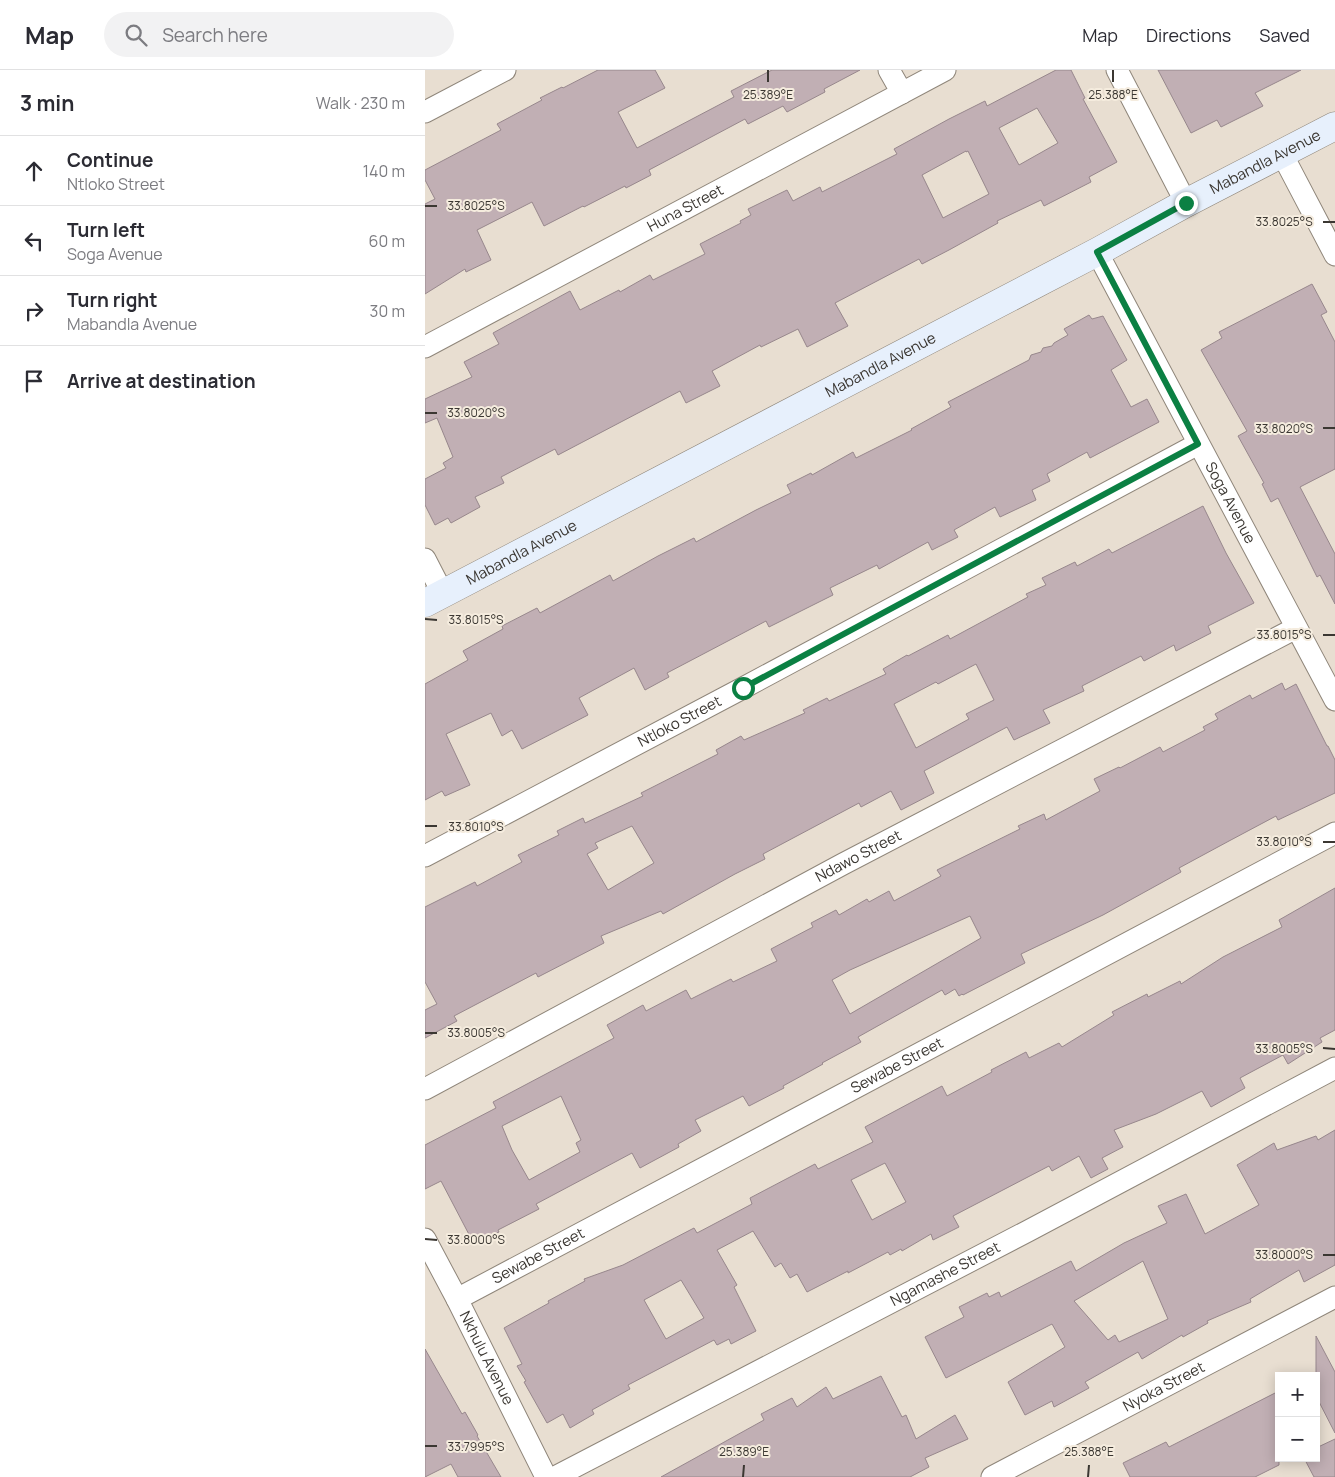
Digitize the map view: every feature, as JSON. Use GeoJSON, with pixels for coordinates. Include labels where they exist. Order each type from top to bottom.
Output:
{"type":"FeatureCollection","features":[{"type":"Feature","properties":{"kind":"street"},"geometry":{"type":"LineString","coordinates":[[425,112],[505,70]]}},
{"type":"Feature","properties":{"kind":"street"},"geometry":{"type":"LineString","coordinates":[[889,70],[902,93]]}},
{"type":"Feature","properties":{"kind":"street","name":"Huna Street"},"geometry":{"type":"LineString","coordinates":[[425,346],[945,70]]}},
{"type":"Feature","properties":{"kind":"street"},"geometry":{"type":"LineString","coordinates":[[1117,70],[1186,203]]}},
{"type":"Feature","properties":{"kind":"street","name":"Mabandla Avenue"},"geometry":{"type":"LineString","coordinates":[[434,598],[1335,126]]}},
{"type":"Feature","properties":{"kind":"street"},"geometry":{"type":"LineString","coordinates":[[1282,154],[1335,255]]}},
{"type":"Feature","properties":{"kind":"street","name":"Soga Avenue"},"geometry":{"type":"LineString","coordinates":[[1097,252],[1335,700]]}},
{"type":"Feature","properties":{"kind":"street","name":"Ntloko Street"},"geometry":{"type":"LineString","coordinates":[[425,856],[1198,444]]}},
{"type":"Feature","properties":{"kind":"street"},"geometry":{"type":"LineString","coordinates":[[425,559],[434,598]]}},
{"type":"Feature","properties":{"kind":"street","name":"Ndawo Street"},"geometry":{"type":"LineString","coordinates":[[425,1089],[843,864],[1296,628]]}},
{"type":"Feature","properties":{"kind":"street","name":"Sewabe Street"},"geometry":{"type":"LineString","coordinates":[[457,1299],[1335,833]]}},
{"type":"Feature","properties":{"kind":"street","name":"Ngamashe Street"},"geometry":{"type":"LineString","coordinates":[[555,1477],[1019,1236],[1335,1068]]}},
{"type":"Feature","properties":{"kind":"street","name":"Nkhulu Avenue"},"geometry":{"type":"LineString","coordinates":[[425,1239],[546,1477]]}},
{"type":"Feature","properties":{"kind":"street","name":"Nyoka Street"},"geometry":{"type":"LineString","coordinates":[[992,1477],[1335,1297]]}},
{"type":"Feature","properties":{"kind":"building"},"geometry":{"type":"Polygon","coordinates":[[[598,70],[655,70],[665,88],[618,112],[637,148],[734,97],[731,91],[772,70],[860,70],[824,89],[825,92],[787,112],[783,106],[748,124],[745,119],[649,170],[651,175],[544,226],[532,202],[477,230],[491,260],[466,272],[465,269],[425,294],[425,204],[435,199],[425,180],[425,170],[501,130],[497,124],[542,100],[540,98],[598,70]]]}},
{"type":"Feature","properties":{"kind":"building"},"geometry":{"type":"Polygon","coordinates":[[[1056,70],[1071,70],[1085,98],[1083,99],[1117,162],[1089,177],[1091,182],[1044,206],[1041,200],[997,221],[998,223],[922,264],[919,259],[835,303],[848,326],[807,347],[798,329],[761,347],[760,345],[712,371],[720,386],[686,403],[680,391],[558,455],[555,449],[501,477],[504,483],[475,497],[480,507],[451,523],[448,518],[435,525],[425,505],[425,479],[446,468],[443,463],[453,457],[437,418],[425,423],[425,399],[472,377],[464,362],[499,344],[493,333],[570,291],[580,310],[619,290],[620,292],[650,275],[653,280],[705,254],[700,244],[741,223],[740,221],[751,215],[748,209],[787,190],[793,201],[820,187],[822,192],[897,154],[894,149],[949,119],[985,101],[987,106],[1056,70]],[[1037,108],[999,128],[1019,165],[1058,143],[1037,108]],[[968,151],[922,175],[943,218],[989,194],[968,151]]]}},
{"type":"Feature","properties":{"kind":"building"},"geometry":{"type":"Polygon","coordinates":[[[1158,70],[1301,70],[1255,93],[1263,106],[1221,127],[1217,120],[1191,133],[1158,70]]]}},
{"type":"Feature","properties":{"kind":"building"},"geometry":{"type":"Polygon","coordinates":[[[1312,284],[1327,312],[1321,315],[1335,342],[1335,469],[1300,487],[1335,554],[1335,604],[1320,575],[1317,577],[1278,498],[1271,502],[1262,484],[1264,483],[1238,436],[1247,431],[1201,350],[1222,338],[1219,332],[1312,284]]]}},
{"type":"Feature","properties":{"kind":"building"},"geometry":{"type":"Polygon","coordinates":[[[1089,315],[1092,319],[1103,316],[1127,360],[1111,370],[1131,407],[1147,399],[1159,422],[1090,458],[1087,452],[1047,474],[1050,481],[1032,490],[1036,500],[1000,517],[995,507],[954,530],[958,537],[932,550],[928,542],[879,569],[877,565],[830,588],[833,595],[769,627],[766,621],[667,673],[669,677],[645,690],[634,668],[579,698],[588,715],[522,749],[512,730],[502,736],[491,713],[446,734],[470,785],[445,796],[442,791],[425,800],[425,684],[468,660],[463,651],[503,629],[502,626],[537,608],[540,613],[610,575],[613,581],[694,538],[696,542],[791,493],[787,485],[811,473],[812,475],[853,452],[856,458],[912,430],[951,407],[948,402],[1029,360],[1031,355],[1041,352],[1043,348],[1052,346],[1068,335],[1064,329],[1089,315]]]}},
{"type":"Feature","properties":{"kind":"building"},"geometry":{"type":"Polygon","coordinates":[[[1203,506],[1226,553],[1254,603],[1208,626],[1211,633],[1176,651],[1174,645],[1144,661],[1141,656],[1082,686],[1084,691],[1043,710],[1050,723],[1014,740],[1007,727],[924,771],[934,793],[901,810],[891,791],[861,807],[859,803],[763,854],[765,859],[663,914],[661,911],[601,936],[604,943],[538,977],[536,973],[454,1016],[457,1021],[425,1038],[425,1010],[437,1004],[425,982],[425,907],[475,882],[477,886],[522,862],[518,855],[559,835],[557,831],[583,818],[585,823],[643,796],[641,793],[718,754],[716,750],[741,736],[744,740],[805,713],[803,710],[827,698],[829,701],[886,674],[883,669],[907,655],[948,635],[950,639],[1028,597],[1026,594],[1046,585],[1042,578],[1075,562],[1077,566],[1109,549],[1112,553],[1203,506]],[[976,664],[894,704],[916,748],[969,719],[966,714],[994,700],[976,664]],[[632,826],[595,843],[598,848],[587,854],[608,890],[654,863],[632,826]]]}},
{"type":"Feature","properties":{"kind":"building"},"geometry":{"type":"Polygon","coordinates":[[[1282,683],[1285,690],[1296,684],[1335,760],[1335,793],[1278,820],[1276,816],[1179,868],[1181,872],[1103,915],[1021,954],[1025,963],[963,995],[959,996],[955,989],[945,995],[942,990],[858,1037],[861,1042],[783,1086],[784,1088],[749,1106],[743,1096],[695,1120],[701,1131],[678,1144],[679,1147],[640,1168],[632,1153],[536,1204],[539,1209],[474,1244],[441,1181],[425,1189],[425,1145],[496,1108],[493,1102],[614,1038],[607,1025],[643,1005],[646,1011],[686,990],[691,999],[731,979],[733,982],[777,961],[771,949],[813,927],[811,923],[836,910],[839,915],[867,899],[869,902],[889,891],[894,901],[941,876],[937,870],[1020,829],[1018,826],[1044,814],[1046,820],[1100,791],[1094,779],[1160,747],[1163,752],[1205,730],[1203,727],[1218,719],[1215,714],[1250,695],[1252,699],[1282,683]],[[970,916],[832,980],[850,1014],[981,938],[970,916]],[[561,1096],[502,1126],[512,1150],[529,1180],[580,1152],[576,1143],[581,1140],[561,1096]]]}},
{"type":"Feature","properties":{"kind":"building"},"geometry":{"type":"Polygon","coordinates":[[[1335,888],[1335,1030],[1320,1038],[1322,1042],[1288,1064],[1283,1055],[1240,1078],[1245,1088],[1211,1107],[1202,1091],[1156,1114],[1114,1130],[1123,1147],[1102,1158],[1108,1169],[1091,1178],[1079,1156],[1052,1171],[1049,1166],[953,1216],[959,1227],[933,1240],[931,1234],[902,1251],[901,1249],[890,1255],[888,1252],[807,1292],[797,1274],[790,1278],[781,1263],[775,1267],[753,1231],[717,1250],[737,1285],[734,1287],[756,1331],[731,1344],[729,1339],[717,1345],[714,1340],[628,1385],[630,1389],[592,1410],[594,1414],[570,1428],[563,1414],[547,1423],[524,1382],[526,1381],[517,1366],[522,1364],[504,1328],[585,1281],[584,1279],[623,1265],[694,1228],[697,1233],[752,1204],[750,1198],[815,1164],[818,1169],[873,1142],[865,1127],[942,1086],[947,1096],[1026,1052],[1029,1058],[1059,1043],[1062,1047],[1114,1015],[1112,1012],[1147,994],[1148,997],[1180,981],[1181,984],[1223,957],[1282,927],[1279,920],[1335,888]],[[885,1163],[851,1180],[872,1220],[906,1202],[885,1163]],[[681,1280],[644,1300],[666,1339],[704,1318],[681,1280]]]}},
{"type":"Feature","properties":{"kind":"building"},"geometry":{"type":"Polygon","coordinates":[[[1335,1130],[1335,1265],[1304,1282],[1299,1270],[1250,1299],[1251,1302],[1207,1321],[1208,1323],[1183,1337],[1182,1335],[1142,1359],[1138,1352],[1085,1382],[1089,1388],[1054,1407],[1052,1401],[1025,1415],[1008,1382],[1065,1347],[1052,1324],[946,1378],[925,1337],[964,1317],[959,1307],[987,1293],[989,1297],[999,1292],[1001,1297],[1071,1261],[1076,1271],[1124,1243],[1167,1223],[1158,1206],[1186,1194],[1205,1234],[1259,1205],[1237,1165],[1274,1143],[1277,1150],[1316,1136],[1318,1140],[1335,1130]],[[1143,1261],[1074,1301],[1108,1340],[1115,1335],[1119,1342],[1168,1319],[1143,1261]]]}},
{"type":"Feature","properties":{"kind":"building"},"geometry":{"type":"Polygon","coordinates":[[[1316,1336],[1335,1372],[1335,1433],[1320,1404],[1320,1372],[1316,1372],[1316,1336]]]}},
{"type":"Feature","properties":{"kind":"building"},"geometry":{"type":"Polygon","coordinates":[[[425,1349],[462,1414],[465,1412],[501,1477],[458,1477],[451,1464],[425,1477],[425,1349]]]}},
{"type":"Feature","properties":{"kind":"building"},"geometry":{"type":"Polygon","coordinates":[[[881,1376],[902,1417],[906,1415],[916,1439],[955,1415],[968,1439],[925,1458],[929,1467],[910,1477],[661,1477],[764,1420],[761,1414],[792,1398],[797,1407],[826,1387],[833,1399],[881,1376]]]}},
{"type":"Feature","properties":{"kind":"building"},"geometry":{"type":"Polygon","coordinates":[[[1275,1393],[1275,1462],[1279,1462],[1279,1465],[1255,1477],[1130,1477],[1123,1463],[1166,1442],[1169,1447],[1275,1393]]]}},
{"type":"Feature","properties":{"kind":"building"},"geometry":{"type":"Polygon","coordinates":[[[1335,1439],[1335,1477],[1314,1477],[1306,1462],[1320,1462],[1320,1446],[1335,1439]]]}},
{"type":"Feature","properties":{"kind":"route"},"geometry":{"type":"LineString","coordinates":[[743,688],[1198,444],[1097,252],[1186,203]]}}]}
